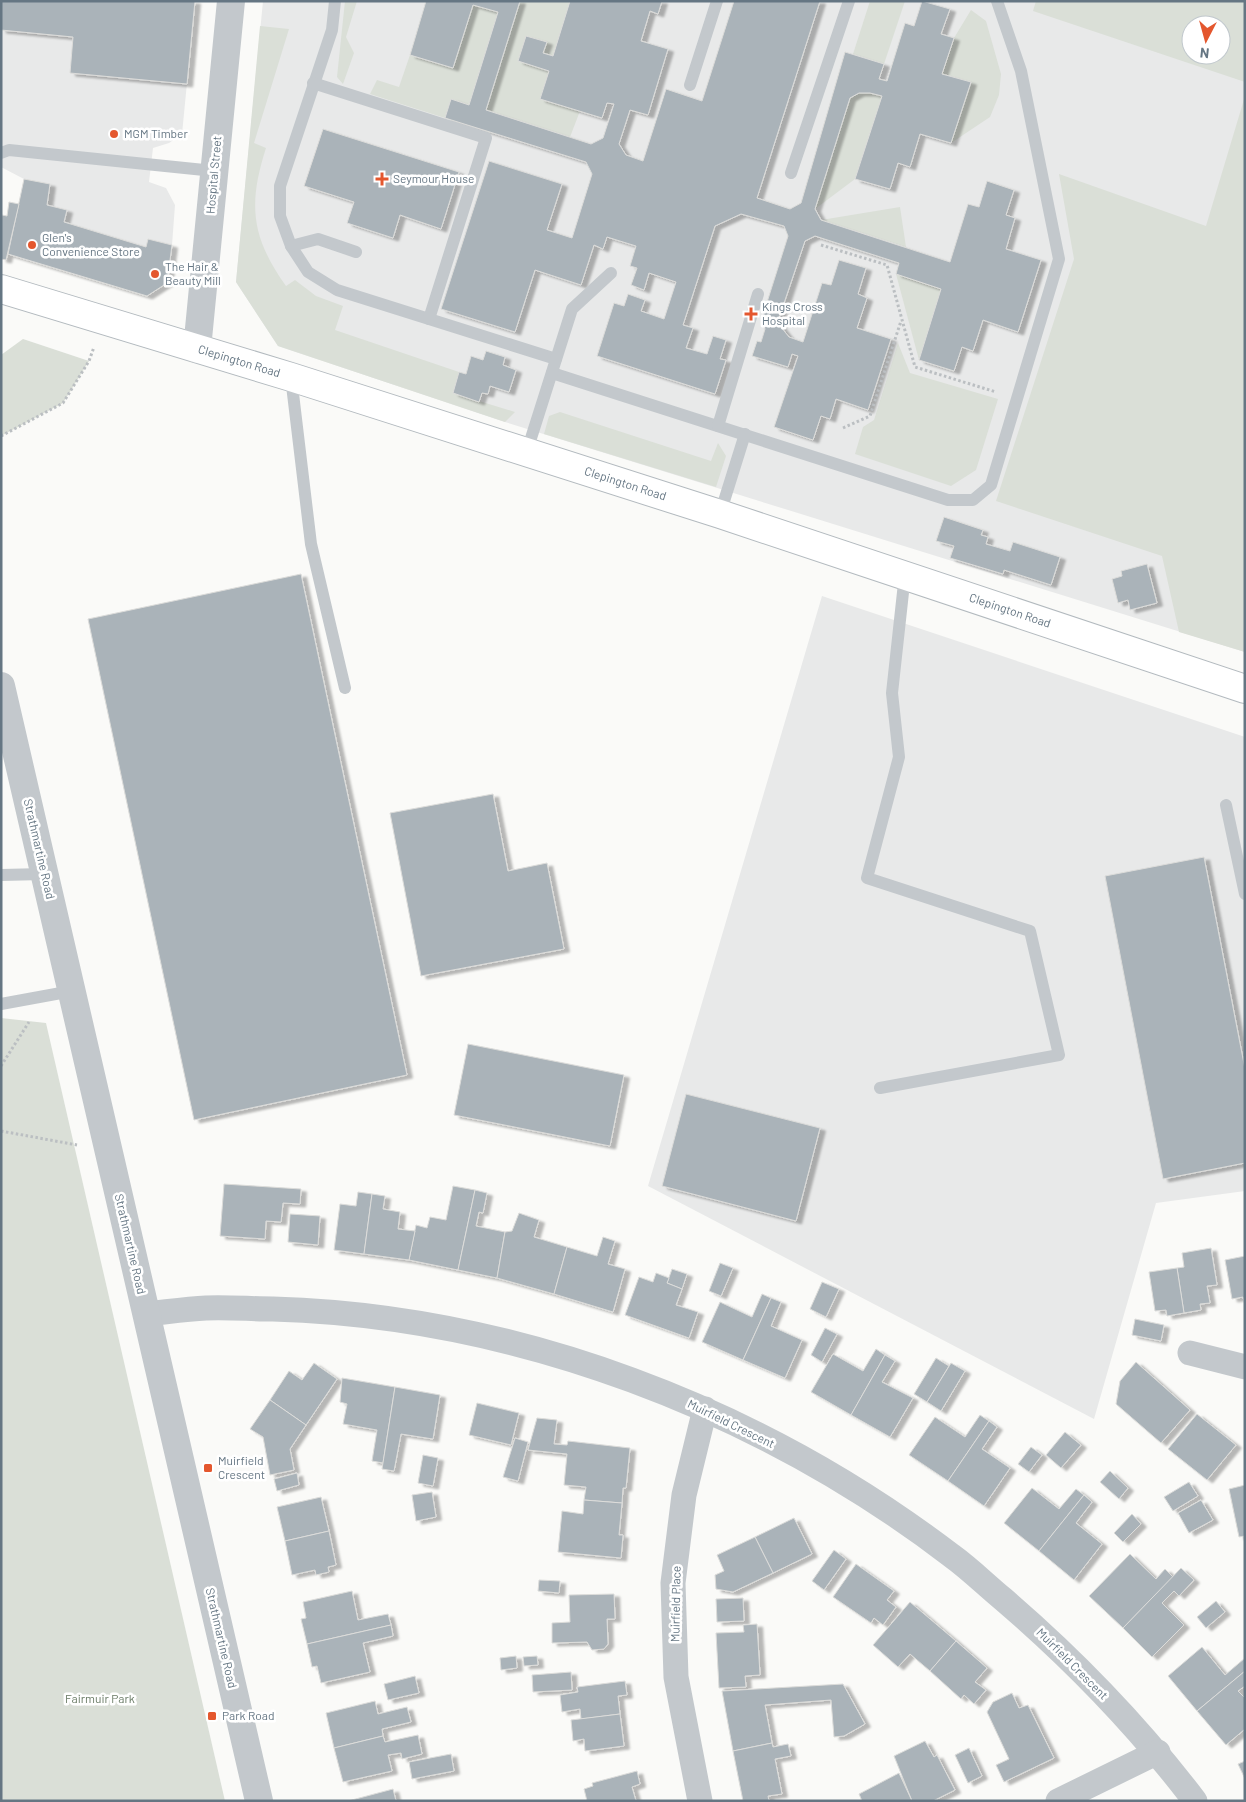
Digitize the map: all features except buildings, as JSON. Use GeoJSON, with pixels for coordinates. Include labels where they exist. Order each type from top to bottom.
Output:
{"type":"FeatureCollection","features":[{"type":"Feature","properties":{"kind":"main road","name":"Clepington Road"},"geometry":{"type":"LineString","coordinates":[[5,295],[103,320],[291,377],[526,454],[905,574],[1245,689]]}},
{"type":"Feature","properties":{"kind":"street","name":"Hospital Street"},"geometry":{"type":"LineString","coordinates":[[197,349],[231,1]]}},
{"type":"Feature","properties":{"kind":"street","name":"Strathmartine Road"},"geometry":{"type":"LineString","coordinates":[[1,686],[6,725],[72,991],[259,1801]]}},
{"type":"Feature","properties":{"kind":"street","name":"Muirfield Crescent"},"geometry":{"type":"LineString","coordinates":[[146,1314],[207,1308],[320,1311],[440,1326],[571,1358],[705,1409],[836,1477],[952,1556],[1061,1649],[1158,1752],[1195,1801]]}},
{"type":"Feature","properties":{"kind":"street"},"geometry":{"type":"LineString","coordinates":[[1190,1353],[1245,1367]]}},
{"type":"Feature","properties":{"kind":"street","name":"Muirfield Place"},"geometry":{"type":"LineString","coordinates":[[700,1801],[676,1677],[673,1583],[684,1495],[705,1409]]}},
{"type":"Feature","properties":{"kind":"street"},"geometry":{"type":"LineString","coordinates":[[1058,1801],[1158,1752]]}},
{"type":"Feature","properties":{"kind":"lane"},"geometry":{"type":"LineString","coordinates":[[335,1],[332,30],[280,186],[280,216],[291,246],[308,272],[337,290],[556,359]]}},
{"type":"Feature","properties":{"kind":"lane"},"geometry":{"type":"LineString","coordinates":[[690,86],[717,1]]}},
{"type":"Feature","properties":{"kind":"lane"},"geometry":{"type":"LineString","coordinates":[[791,173],[849,1]]}},
{"type":"Feature","properties":{"kind":"lane"},"geometry":{"type":"LineString","coordinates":[[552,373],[948,500],[974,500],[991,485],[1059,259],[1021,71],[997,1]]}},
{"type":"Feature","properties":{"kind":"lane"},"geometry":{"type":"LineString","coordinates":[[314,84],[486,138],[429,318]]}},
{"type":"Feature","properties":{"kind":"lane"},"geometry":{"type":"LineString","coordinates":[[1,153],[9,150],[214,170]]}},
{"type":"Feature","properties":{"kind":"lane"},"geometry":{"type":"LineString","coordinates":[[291,246],[318,239],[356,252]]}},
{"type":"Feature","properties":{"kind":"lane"},"geometry":{"type":"LineString","coordinates":[[526,454],[572,309],[611,273]]}},
{"type":"Feature","properties":{"kind":"lane"},"geometry":{"type":"LineString","coordinates":[[718,426],[758,294]]}},
{"type":"Feature","properties":{"kind":"lane"},"geometry":{"type":"LineString","coordinates":[[291,377],[311,544],[345,688]]}},
{"type":"Feature","properties":{"kind":"lane"},"geometry":{"type":"LineString","coordinates":[[720,514],[745,434]]}},
{"type":"Feature","properties":{"kind":"lane"},"geometry":{"type":"LineString","coordinates":[[880,1088],[1059,1055],[1030,931],[866,878],[899,757],[892,693],[905,574]]}},
{"type":"Feature","properties":{"kind":"lane"},"geometry":{"type":"LineString","coordinates":[[1226,805],[1245,894]]}},
{"type":"Feature","properties":{"kind":"lane"},"geometry":{"type":"LineString","coordinates":[[1,874],[44,874]]}},
{"type":"Feature","properties":{"kind":"lane"},"geometry":{"type":"LineString","coordinates":[[1,1004],[72,991]]}},
{"type":"Feature","properties":{"kind":"path"},"geometry":{"type":"LineString","coordinates":[[821,245],[887,265],[915,367],[1017,398]]}},
{"type":"Feature","properties":{"kind":"path"},"geometry":{"type":"LineString","coordinates":[[1,436],[63,403],[89,361],[103,320]]}},
{"type":"Feature","properties":{"kind":"path"},"geometry":{"type":"LineString","coordinates":[[843,428],[870,416],[901,320]]}},
{"type":"Feature","properties":{"kind":"path"},"geometry":{"type":"LineString","coordinates":[[1,1066],[31,1020]]}},
{"type":"Feature","properties":{"kind":"path"},"geometry":{"type":"LineString","coordinates":[[1,1131],[109,1151]]}},
{"type":"Feature","properties":{"kind":"shaded area"},"geometry":{"type":"Polygon","coordinates":[[[1,1],[195,1],[182,134],[169,143],[153,148],[149,182],[166,188],[175,205],[172,245],[148,239],[146,247],[64,222],[67,210],[47,205],[49,184],[24,179],[1,167],[1,1]]]}},
{"type":"Feature","properties":{"kind":"shaded area","name":"Kings Cross Hospital"},"geometry":{"type":"Polygon","coordinates":[[[263,1],[1245,1],[1245,652],[505,422],[278,346],[236,282],[263,1]]]}},
{"type":"Feature","properties":{"kind":"shaded area"},"geometry":{"type":"Polygon","coordinates":[[[822,596],[1245,737],[1245,1191],[1156,1203],[1094,1419],[648,1186],[822,596]]]}},
{"type":"Feature","properties":{"kind":"green space"},"geometry":{"type":"Polygon","coordinates":[[[345,1],[357,1],[346,37],[354,53],[343,84],[337,77],[345,1]]]}},
{"type":"Feature","properties":{"kind":"green space"},"geometry":{"type":"Polygon","coordinates":[[[520,1],[570,1],[553,56],[543,53],[546,42],[518,61],[549,71],[540,99],[580,111],[570,137],[486,110],[520,1]]]}},
{"type":"Feature","properties":{"kind":"green space"},"geometry":{"type":"Polygon","coordinates":[[[870,1],[905,1],[884,64],[853,54],[870,1]]]}},
{"type":"Feature","properties":{"kind":"green space"},"geometry":{"type":"Polygon","coordinates":[[[1036,1],[1245,1],[1245,82],[1194,65],[1231,65],[1231,15],[1181,15],[1181,61],[1033,11],[1036,1]]]}},
{"type":"Feature","properties":{"kind":"green space"},"geometry":{"type":"Polygon","coordinates":[[[473,5],[498,12],[469,105],[451,100],[445,118],[370,94],[377,80],[399,87],[410,55],[453,68],[473,5]]]}},
{"type":"Feature","properties":{"kind":"green space"},"geometry":{"type":"Polygon","coordinates":[[[971,10],[986,21],[1001,74],[999,95],[990,117],[951,143],[971,83],[942,74],[954,38],[971,10]]]}},
{"type":"Feature","properties":{"kind":"green space"},"geometry":{"type":"Polygon","coordinates":[[[260,26],[289,29],[254,143],[266,148],[257,186],[256,220],[266,252],[274,268],[286,286],[295,280],[316,296],[343,306],[335,330],[459,372],[453,393],[515,412],[505,422],[278,346],[236,282],[260,26]]]}},
{"type":"Feature","properties":{"kind":"green space"},"geometry":{"type":"Polygon","coordinates":[[[859,93],[882,96],[855,179],[815,209],[850,98],[859,93]]]}},
{"type":"Feature","properties":{"kind":"green space"},"geometry":{"type":"Polygon","coordinates":[[[1245,96],[1245,652],[1179,632],[1162,556],[996,501],[1074,259],[1059,174],[1206,226],[1245,96]]]}},
{"type":"Feature","properties":{"kind":"green space"},"geometry":{"type":"Polygon","coordinates":[[[900,207],[906,247],[821,220],[900,207]]]}},
{"type":"Feature","properties":{"kind":"green space"},"geometry":{"type":"Polygon","coordinates":[[[896,274],[941,289],[919,360],[896,274]]]}},
{"type":"Feature","properties":{"kind":"green space"},"geometry":{"type":"Polygon","coordinates":[[[23,339],[89,361],[63,403],[1,436],[1,355],[23,339]]]}},
{"type":"Feature","properties":{"kind":"green space"},"geometry":{"type":"Polygon","coordinates":[[[898,343],[910,373],[998,399],[976,470],[951,486],[855,454],[863,427],[874,420],[898,343]]]}},
{"type":"Feature","properties":{"kind":"green space"},"geometry":{"type":"Polygon","coordinates":[[[560,412],[711,461],[718,443],[726,456],[716,487],[544,434],[549,416],[560,412]]]}},
{"type":"Feature","properties":{"kind":"green space","name":"Fairmuir Park"},"geometry":{"type":"Polygon","coordinates":[[[1,1018],[46,1023],[225,1801],[1,1801],[1,1018]]]}},
{"type":"Feature","properties":{"kind":"place","name":"MGM Timber"},"geometry":{"type":"Point","coordinates":[114,134]}},
{"type":"Feature","properties":{"kind":"place","name":"Seymour House"},"geometry":{"type":"Point","coordinates":[382,179]}},
{"type":"Feature","properties":{"kind":"place","name":"Glen's Convenience Store"},"geometry":{"type":"Point","coordinates":[32,245]}},
{"type":"Feature","properties":{"kind":"place","name":"The Hair & Beauty Mill"},"geometry":{"type":"Point","coordinates":[155,274]}},
{"type":"Feature","properties":{"kind":"place","name":"Kings Cross Hospital"},"geometry":{"type":"Point","coordinates":[751,314]}},
{"type":"Feature","properties":{"kind":"place","name":"Muirfield Crescent"},"geometry":{"type":"Point","coordinates":[208,1468]}},
{"type":"Feature","properties":{"kind":"place","name":"Park Road"},"geometry":{"type":"Point","coordinates":[212,1716]}}]}
